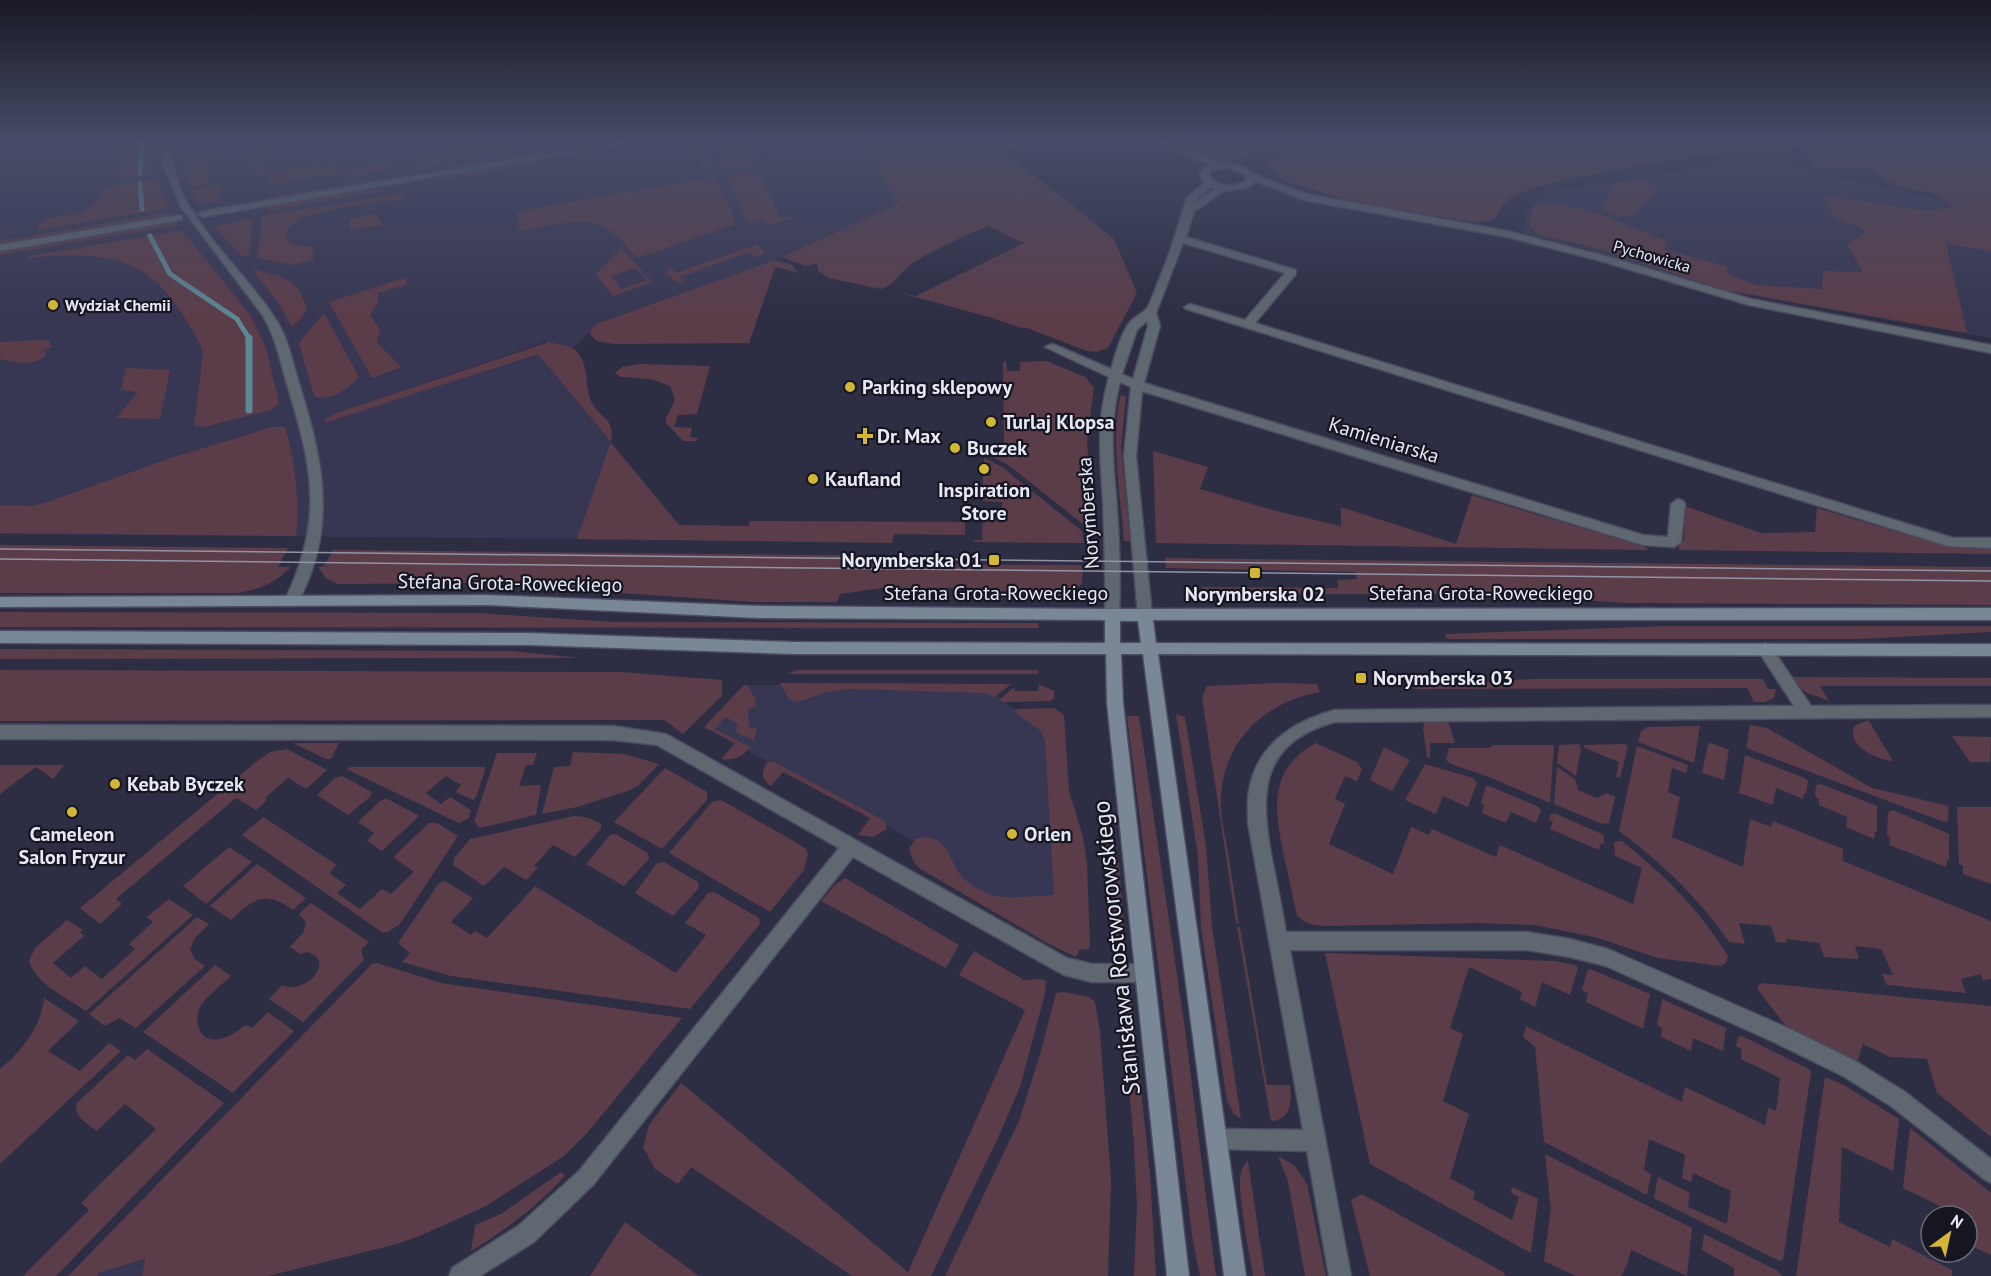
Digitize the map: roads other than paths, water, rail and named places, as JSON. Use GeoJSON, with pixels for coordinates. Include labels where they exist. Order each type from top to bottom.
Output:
{"type":"FeatureCollection","features":[{"type":"Feature","properties":{"kind":"main road","name":"Stefana Grota-Roweckiego"},"geometry":{"type":"LineString","coordinates":[[0,602],[487,600],[759,612],[1112,615],[1991,614]]}},
{"type":"Feature","properties":{"kind":"main road","name":"Stanisława Rostworowskiego"},"geometry":{"type":"LineString","coordinates":[[1112,615],[1115,703],[1178,1276]]}},
{"type":"Feature","properties":{"kind":"main road","name":"Norymberska"},"geometry":{"type":"LineString","coordinates":[[1145,615],[1148,648]]}},
{"type":"Feature","properties":{"kind":"main road"},"geometry":{"type":"LineString","coordinates":[[0,637],[529,639],[794,648],[1991,650]]}},
{"type":"Feature","properties":{"kind":"main road"},"geometry":{"type":"LineString","coordinates":[[1148,648],[1235,1276]]}},
{"type":"Feature","properties":{"kind":"street"},"geometry":{"type":"LineString","coordinates":[[182,200],[190,216],[252,294],[276,330],[303,416],[317,487],[316,517],[314,542],[291,602]]}},
{"type":"Feature","properties":{"kind":"street"},"geometry":{"type":"LineString","coordinates":[[203,214],[290,200]]}},
{"type":"Feature","properties":{"kind":"street","name":"Norymberska"},"geometry":{"type":"LineString","coordinates":[[1112,615],[1114,571],[1104,433],[1115,376],[1135,324],[1150,313],[1180,239],[1183,225],[1191,209],[1192,200]]}},
{"type":"Feature","properties":{"kind":"street"},"geometry":{"type":"LineString","coordinates":[[1191,209],[1208,200]]}},
{"type":"Feature","properties":{"kind":"street","name":"Pychowicka"},"geometry":{"type":"LineString","coordinates":[[1318,200],[1507,234],[1749,302],[1991,349]]}},
{"type":"Feature","properties":{"kind":"street"},"geometry":{"type":"LineString","coordinates":[[0,248],[178,218]]}},
{"type":"Feature","properties":{"kind":"street"},"geometry":{"type":"LineString","coordinates":[[1180,239],[1292,272],[1247,325]]}},
{"type":"Feature","properties":{"kind":"street"},"geometry":{"type":"LineString","coordinates":[[1190,307],[1953,543],[1991,543]]}},
{"type":"Feature","properties":{"kind":"street","name":"Norymberska"},"geometry":{"type":"LineString","coordinates":[[1145,615],[1130,456],[1132,417],[1137,385],[1154,326],[1150,313]]}},
{"type":"Feature","properties":{"kind":"street","name":"Kamieniarska"},"geometry":{"type":"LineString","coordinates":[[1051,347],[1137,385],[1643,540],[1674,542],[1678,504]]}},
{"type":"Feature","properties":{"kind":"street"},"geometry":{"type":"LineString","coordinates":[[1765,649],[1806,712]]}},
{"type":"Feature","properties":{"kind":"street"},"geometry":{"type":"LineString","coordinates":[[1340,1276],[1257,823],[1257,792],[1262,772],[1275,751],[1290,735],[1318,720],[1335,716],[1991,711]]}},
{"type":"Feature","properties":{"kind":"street"},"geometry":{"type":"LineString","coordinates":[[0,732],[639,735],[660,739],[1064,966],[1092,973],[1144,973]]}},
{"type":"Feature","properties":{"kind":"street"},"geometry":{"type":"LineString","coordinates":[[460,1276],[526,1234],[586,1178],[852,845]]}},
{"type":"Feature","properties":{"kind":"street"},"geometry":{"type":"LineString","coordinates":[[1277,941],[1527,941],[1570,948],[1608,958],[1783,1036],[1850,1069],[1898,1099],[1991,1172]]}},
{"type":"Feature","properties":{"kind":"street"},"geometry":{"type":"LineString","coordinates":[[1216,1139],[1314,1141]]}},
{"type":"Feature","properties":{"kind":"waterway"},"geometry":{"type":"LineString","coordinates":[[141,200],[142,209]]}},
{"type":"Feature","properties":{"kind":"waterway"},"geometry":{"type":"LineString","coordinates":[[150,236],[170,274],[237,319],[249,338]]}},
{"type":"Feature","properties":{"kind":"waterway"},"geometry":{"type":"LineString","coordinates":[[249,338],[249,410]]}},
{"type":"Feature","properties":{"kind":"tram line"},"geometry":{"type":"LineString","coordinates":[[0,549],[1991,571]]}},
{"type":"Feature","properties":{"kind":"tram line"},"geometry":{"type":"LineString","coordinates":[[0,559],[1991,581]]}},
{"type":"Feature","properties":{"kind":"place","name":"Wydział Chemii"},"geometry":{"type":"Point","coordinates":[53,305]}},
{"type":"Feature","properties":{"kind":"place","name":"Parking sklepowy"},"geometry":{"type":"Point","coordinates":[850,387]}},
{"type":"Feature","properties":{"kind":"place","name":"Turlaj Klopsa"},"geometry":{"type":"Point","coordinates":[991,422]}},
{"type":"Feature","properties":{"kind":"place","name":"Dr. Max"},"geometry":{"type":"Point","coordinates":[865,436]}},
{"type":"Feature","properties":{"kind":"place","name":"Buczek"},"geometry":{"type":"Point","coordinates":[955,448]}},
{"type":"Feature","properties":{"kind":"place","name":"Inspiration Store"},"geometry":{"type":"Point","coordinates":[984,469]}},
{"type":"Feature","properties":{"kind":"place","name":"Kaufland"},"geometry":{"type":"Point","coordinates":[813,479]}},
{"type":"Feature","properties":{"kind":"place","name":"Norymberska 01"},"geometry":{"type":"Point","coordinates":[994,560]}},
{"type":"Feature","properties":{"kind":"place","name":"Norymberska 02"},"geometry":{"type":"Point","coordinates":[1255,573]}},
{"type":"Feature","properties":{"kind":"place","name":"Norymberska 03"},"geometry":{"type":"Point","coordinates":[1361,678]}},
{"type":"Feature","properties":{"kind":"place","name":"Kebab Byczek"},"geometry":{"type":"Point","coordinates":[115,784]}},
{"type":"Feature","properties":{"kind":"place","name":"Cameleon Salon Fryzur"},"geometry":{"type":"Point","coordinates":[72,812]}},
{"type":"Feature","properties":{"kind":"place","name":"Orlen"},"geometry":{"type":"Point","coordinates":[1012,834]}}]}
